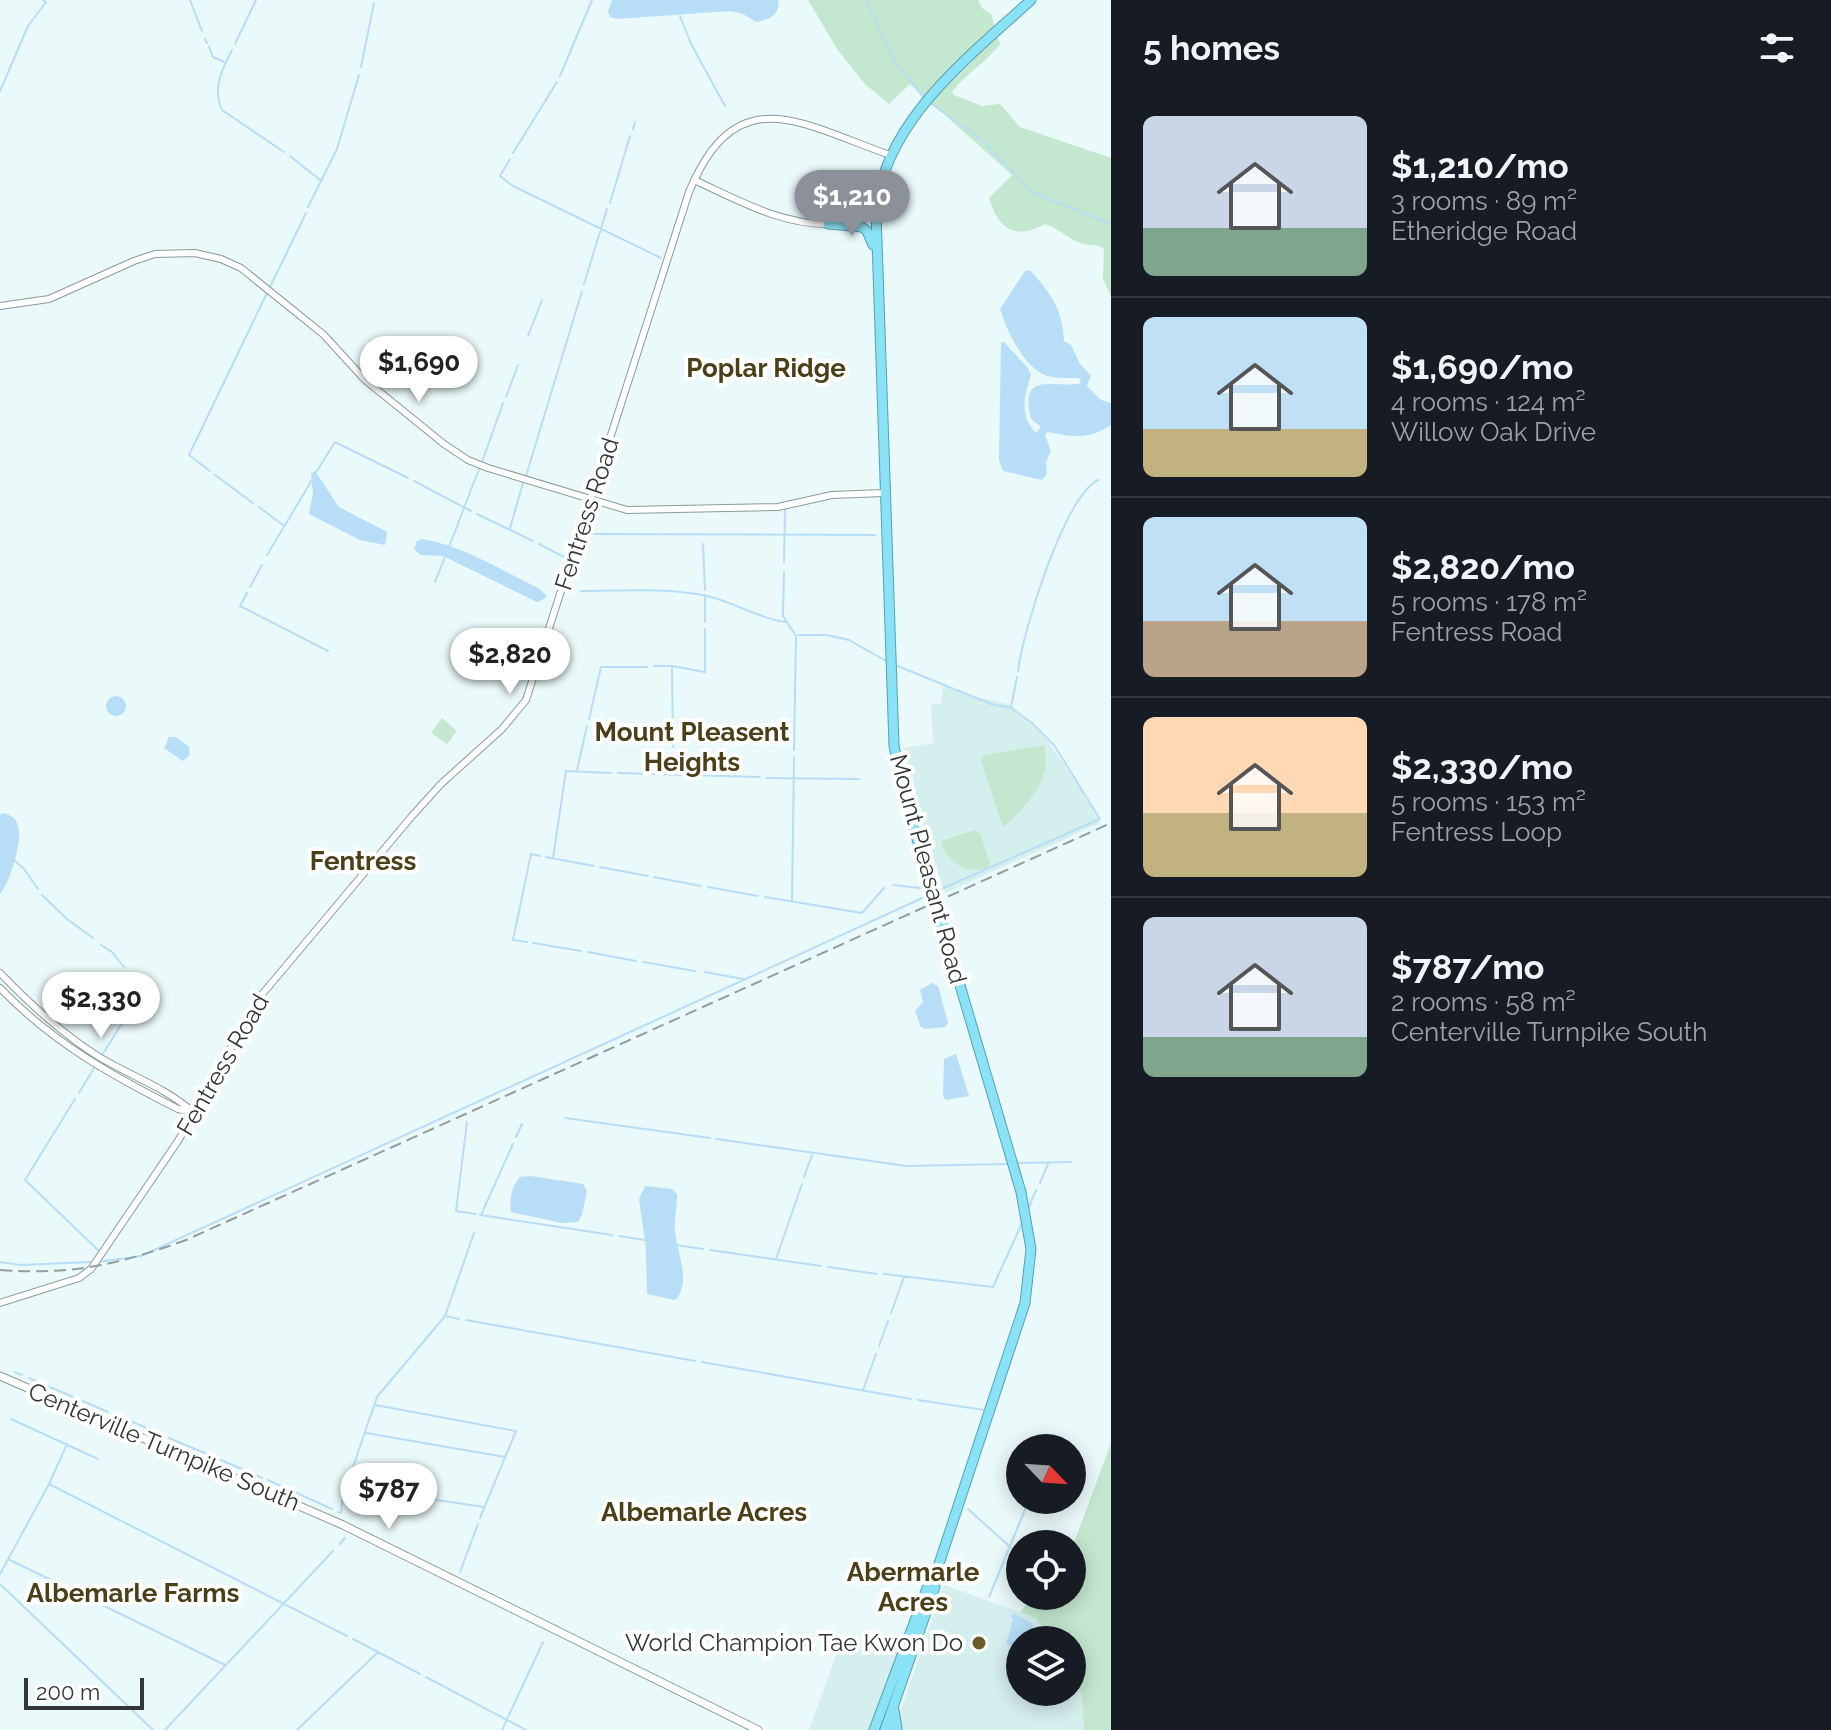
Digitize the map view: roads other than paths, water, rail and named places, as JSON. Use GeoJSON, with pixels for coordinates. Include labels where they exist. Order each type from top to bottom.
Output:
{"type":"FeatureCollection","features":[{"type":"Feature","properties":{"kind":"highway","name":"Mount Pleasant Road"},"geometry":{"type":"LineString","coordinates":[[874,1730],[891,1698],[929,1583],[934,1579],[1023,1312],[1030,1280],[1031,1249],[1021,1192],[912,822],[895,752],[875,222],[879,186],[890,155],[919,113],[974,50],[1031,0]]}},
{"type":"Feature","properties":{"kind":"highway"},"geometry":{"type":"LineString","coordinates":[[854,223],[864,216],[879,186]]}},
{"type":"Feature","properties":{"kind":"highway"},"geometry":{"type":"LineString","coordinates":[[828,224],[862,227],[869,235],[875,257]]}},
{"type":"Feature","properties":{"kind":"highway"},"geometry":{"type":"LineString","coordinates":[[887,1730],[897,1728],[891,1698]]}},
{"type":"Feature","properties":{"kind":"main road","name":"Centerville Turnpike South"},"geometry":{"type":"LineString","coordinates":[[0,1376],[343,1525],[758,1730]]}},
{"type":"Feature","properties":{"kind":"street","name":"Fentress Road"},"geometry":{"type":"LineString","coordinates":[[0,1303],[79,1278],[91,1269],[162,1166],[253,1007],[285,965],[428,797],[502,729],[526,700],[694,180],[718,140],[737,127],[777,119],[794,121],[890,155]]}},
{"type":"Feature","properties":{"kind":"street"},"geometry":{"type":"LineString","coordinates":[[694,180],[781,218],[809,224],[875,222]]}},
{"type":"Feature","properties":{"kind":"street"},"geometry":{"type":"LineString","coordinates":[[0,306],[49,299],[155,254],[195,253],[241,268],[324,335],[365,380],[462,457],[488,468],[627,510],[764,508],[832,495],[884,493]]}},
{"type":"Feature","properties":{"kind":"street"},"geometry":{"type":"LineString","coordinates":[[0,973],[61,1030],[117,1067],[179,1100],[193,1112]]}},
{"type":"Feature","properties":{"kind":"street"},"geometry":{"type":"LineString","coordinates":[[0,988],[36,1023],[89,1062],[178,1109],[193,1112]]}},
{"type":"Feature","properties":{"kind":"water"},"geometry":{"type":"Polygon","coordinates":[[[612,0],[778,0],[778,9],[773,16],[756,22],[730,11],[617,19],[610,17],[608,11],[612,0]]]}},
{"type":"Feature","properties":{"kind":"water"},"geometry":{"type":"Polygon","coordinates":[[[1030,270],[1054,302],[1064,341],[1071,345],[1080,364],[1091,376],[1087,386],[1101,400],[1111,403],[1111,425],[1103,430],[1080,436],[1048,432],[1045,435],[1051,451],[1046,462],[1047,474],[1042,480],[1003,471],[999,460],[1001,343],[1004,342],[1031,375],[1024,405],[1027,419],[1036,433],[1041,427],[1031,419],[1028,404],[1034,388],[1048,384],[1079,384],[1081,381],[1079,378],[1045,375],[1034,368],[1021,353],[1007,327],[1000,309],[1025,271],[1030,270]]]}},
{"type":"Feature","properties":{"kind":"water"},"geometry":{"type":"Polygon","coordinates":[[[315,471],[339,507],[387,532],[385,545],[360,540],[309,514],[313,493],[311,474],[315,471]]]}},
{"type":"Feature","properties":{"kind":"water"},"geometry":{"type":"Polygon","coordinates":[[[422,539],[482,559],[538,588],[546,598],[537,602],[443,556],[421,555],[414,549],[417,541],[422,539]]]}},
{"type":"Feature","properties":{"kind":"water"},"geometry":{"type":"Polygon","coordinates":[[[116,696],[123,699],[126,706],[123,713],[116,716],[109,713],[106,706],[109,699],[116,696]]]}},
{"type":"Feature","properties":{"kind":"water"},"geometry":{"type":"Polygon","coordinates":[[[169,737],[176,737],[189,747],[190,755],[183,761],[164,748],[169,737]]]}},
{"type":"Feature","properties":{"kind":"water"},"geometry":{"type":"Polygon","coordinates":[[[4,813],[16,821],[19,841],[11,871],[0,894],[0,814],[4,813]]]}},
{"type":"Feature","properties":{"kind":"water"},"geometry":{"type":"Polygon","coordinates":[[[932,983],[938,986],[948,1023],[945,1027],[925,1029],[921,1027],[915,1011],[923,1002],[920,990],[932,983]]]}},
{"type":"Feature","properties":{"kind":"water"},"geometry":{"type":"Polygon","coordinates":[[[956,1054],[969,1096],[946,1100],[943,1096],[944,1059],[956,1054]]]}},
{"type":"Feature","properties":{"kind":"water"},"geometry":{"type":"Polygon","coordinates":[[[520,1177],[583,1184],[587,1191],[578,1222],[562,1223],[511,1212],[515,1184],[520,1177]]]}},
{"type":"Feature","properties":{"kind":"water"},"geometry":{"type":"Polygon","coordinates":[[[645,1186],[672,1189],[677,1194],[675,1232],[683,1277],[680,1293],[675,1300],[647,1294],[646,1248],[639,1199],[645,1186]]]}},
{"type":"Feature","properties":{"kind":"water"},"geometry":{"type":"Polygon","coordinates":[[[1014,1614],[1033,1626],[1011,1626],[1011,1616],[1014,1614]]]}},
{"type":"Feature","properties":{"kind":"waterway"},"geometry":{"type":"LineString","coordinates":[[0,91],[28,26],[46,2],[43,0]]}},
{"type":"Feature","properties":{"kind":"waterway"},"geometry":{"type":"LineString","coordinates":[[190,0],[202,31]]}},
{"type":"Feature","properties":{"kind":"waterway"},"geometry":{"type":"LineString","coordinates":[[235,44],[256,0]]}},
{"type":"Feature","properties":{"kind":"waterway"},"geometry":{"type":"LineString","coordinates":[[560,76],[592,0]]}},
{"type":"Feature","properties":{"kind":"waterway"},"geometry":{"type":"LineString","coordinates":[[866,0],[894,61],[924,98]]}},
{"type":"Feature","properties":{"kind":"waterway"},"geometry":{"type":"LineString","coordinates":[[361,67],[374,3]]}},
{"type":"Feature","properties":{"kind":"waterway"},"geometry":{"type":"LineString","coordinates":[[680,16],[691,44],[725,106]]}},
{"type":"Feature","properties":{"kind":"waterway"},"geometry":{"type":"LineString","coordinates":[[205,39],[207,43]]}},
{"type":"Feature","properties":{"kind":"waterway"},"geometry":{"type":"LineString","coordinates":[[209,47],[213,57],[224,62]]}},
{"type":"Feature","properties":{"kind":"waterway"},"geometry":{"type":"LineString","coordinates":[[232,50],[218,87],[222,110],[284,152]]}},
{"type":"Feature","properties":{"kind":"waterway"},"geometry":{"type":"LineString","coordinates":[[308,207],[337,149],[359,75]]}},
{"type":"Feature","properties":{"kind":"waterway"},"geometry":{"type":"LineString","coordinates":[[513,153],[557,82]]}},
{"type":"Feature","properties":{"kind":"waterway"},"geometry":{"type":"LineString","coordinates":[[929,102],[982,140],[1032,192],[1111,224]]}},
{"type":"Feature","properties":{"kind":"waterway"},"geometry":{"type":"LineString","coordinates":[[633,129],[635,122]]}},
{"type":"Feature","properties":{"kind":"waterway"},"geometry":{"type":"LineString","coordinates":[[610,203],[630,136]]}},
{"type":"Feature","properties":{"kind":"waterway"},"geometry":{"type":"LineString","coordinates":[[290,156],[320,180]]}},
{"type":"Feature","properties":{"kind":"waterway"},"geometry":{"type":"LineString","coordinates":[[510,159],[500,176],[513,186],[661,258]]}},
{"type":"Feature","properties":{"kind":"waterway"},"geometry":{"type":"LineString","coordinates":[[584,284],[607,209]]}},
{"type":"Feature","properties":{"kind":"waterway"},"geometry":{"type":"LineString","coordinates":[[270,287],[306,213]]}},
{"type":"Feature","properties":{"kind":"waterway"},"geometry":{"type":"LineString","coordinates":[[526,476],[582,291]]}},
{"type":"Feature","properties":{"kind":"waterway"},"geometry":{"type":"LineString","coordinates":[[210,471],[189,455],[267,293]]}},
{"type":"Feature","properties":{"kind":"waterway"},"geometry":{"type":"LineString","coordinates":[[528,336],[542,300]]}},
{"type":"Feature","properties":{"kind":"waterway"},"geometry":{"type":"LineString","coordinates":[[506,397],[518,365]]}},
{"type":"Feature","properties":{"kind":"waterway"},"geometry":{"type":"LineString","coordinates":[[482,462],[503,403]]}},
{"type":"Feature","properties":{"kind":"waterway"},"geometry":{"type":"LineString","coordinates":[[315,474],[335,442],[408,478]]}},
{"type":"Feature","properties":{"kind":"waterway"},"geometry":{"type":"LineString","coordinates":[[449,547],[479,469]]}},
{"type":"Feature","properties":{"kind":"waterway"},"geometry":{"type":"LineString","coordinates":[[215,475],[253,503]]}},
{"type":"Feature","properties":{"kind":"waterway"},"geometry":{"type":"LineString","coordinates":[[267,555],[312,480]]}},
{"type":"Feature","properties":{"kind":"waterway"},"geometry":{"type":"LineString","coordinates":[[1018,671],[1028,626],[1059,538],[1085,492],[1098,480]]}},
{"type":"Feature","properties":{"kind":"waterway"},"geometry":{"type":"LineString","coordinates":[[414,481],[471,511]]}},
{"type":"Feature","properties":{"kind":"waterway"},"geometry":{"type":"LineString","coordinates":[[510,528],[523,483]]}},
{"type":"Feature","properties":{"kind":"waterway"},"geometry":{"type":"LineString","coordinates":[[259,507],[283,525]]}},
{"type":"Feature","properties":{"kind":"waterway"},"geometry":{"type":"LineString","coordinates":[[784,562],[785,509]]}},
{"type":"Feature","properties":{"kind":"waterway"},"geometry":{"type":"LineString","coordinates":[[477,514],[533,541]]}},
{"type":"Feature","properties":{"kind":"waterway"},"geometry":{"type":"LineString","coordinates":[[591,534],[875,535]]}},
{"type":"Feature","properties":{"kind":"waterway"},"geometry":{"type":"LineString","coordinates":[[539,544],[564,557]]}},
{"type":"Feature","properties":{"kind":"waterway"},"geometry":{"type":"LineString","coordinates":[[703,544],[705,590]]}},
{"type":"Feature","properties":{"kind":"waterway"},"geometry":{"type":"LineString","coordinates":[[435,582],[445,557]]}},
{"type":"Feature","properties":{"kind":"waterway"},"geometry":{"type":"LineString","coordinates":[[250,587],[262,565]]}},
{"type":"Feature","properties":{"kind":"waterway"},"geometry":{"type":"LineString","coordinates":[[784,572],[783,616],[796,636],[794,750]]}},
{"type":"Feature","properties":{"kind":"waterway"},"geometry":{"type":"LineString","coordinates":[[581,591],[692,593],[785,622]]}},
{"type":"Feature","properties":{"kind":"waterway"},"geometry":{"type":"LineString","coordinates":[[247,593],[240,606],[328,651]]}},
{"type":"Feature","properties":{"kind":"waterway"},"geometry":{"type":"LineString","coordinates":[[705,595],[705,622]]}},
{"type":"Feature","properties":{"kind":"waterway"},"geometry":{"type":"LineString","coordinates":[[654,666],[705,672],[705,629]]}},
{"type":"Feature","properties":{"kind":"waterway"},"geometry":{"type":"LineString","coordinates":[[798,635],[826,635],[849,640],[886,661]]}},
{"type":"Feature","properties":{"kind":"waterway"},"geometry":{"type":"LineString","coordinates":[[895,665],[991,704],[1011,708],[1032,723],[1054,745],[1100,819],[937,891]]}},
{"type":"Feature","properties":{"kind":"waterway"},"geometry":{"type":"LineString","coordinates":[[589,719],[601,667],[647,667]]}},
{"type":"Feature","properties":{"kind":"waterway"},"geometry":{"type":"LineString","coordinates":[[672,667],[673,747]]}},
{"type":"Feature","properties":{"kind":"waterway"},"geometry":{"type":"LineString","coordinates":[[1011,707],[1017,677]]}},
{"type":"Feature","properties":{"kind":"waterway"},"geometry":{"type":"LineString","coordinates":[[577,770],[587,726]]}},
{"type":"Feature","properties":{"kind":"waterway"},"geometry":{"type":"LineString","coordinates":[[673,754],[673,774]]}},
{"type":"Feature","properties":{"kind":"waterway"},"geometry":{"type":"LineString","coordinates":[[792,902],[794,757]]}},
{"type":"Feature","properties":{"kind":"waterway"},"geometry":{"type":"LineString","coordinates":[[553,858],[566,771],[611,773]]}},
{"type":"Feature","properties":{"kind":"waterway"},"geometry":{"type":"LineString","coordinates":[[618,773],[760,777]]}},
{"type":"Feature","properties":{"kind":"waterway"},"geometry":{"type":"LineString","coordinates":[[767,778],[859,779]]}},
{"type":"Feature","properties":{"kind":"waterway"},"geometry":{"type":"LineString","coordinates":[[527,942],[513,940],[531,854],[540,856]]}},
{"type":"Feature","properties":{"kind":"waterway"},"geometry":{"type":"LineString","coordinates":[[546,857],[594,866]]}},
{"type":"Feature","properties":{"kind":"waterway"},"geometry":{"type":"LineString","coordinates":[[13,859],[38,889]]}},
{"type":"Feature","properties":{"kind":"waterway"},"geometry":{"type":"LineString","coordinates":[[600,867],[648,876]]}},
{"type":"Feature","properties":{"kind":"waterway"},"geometry":{"type":"LineString","coordinates":[[654,877],[701,886]]}},
{"type":"Feature","properties":{"kind":"waterway"},"geometry":{"type":"LineString","coordinates":[[893,885],[928,889]]}},
{"type":"Feature","properties":{"kind":"waterway"},"geometry":{"type":"LineString","coordinates":[[708,887],[758,896]]}},
{"type":"Feature","properties":{"kind":"waterway"},"geometry":{"type":"LineString","coordinates":[[765,897],[862,913],[884,888]]}},
{"type":"Feature","properties":{"kind":"waterway"},"geometry":{"type":"LineString","coordinates":[[42,895],[93,938]]}},
{"type":"Feature","properties":{"kind":"waterway"},"geometry":{"type":"LineString","coordinates":[[98,1262],[141,1256],[929,895]]}},
{"type":"Feature","properties":{"kind":"waterway"},"geometry":{"type":"LineString","coordinates":[[533,943],[581,951]]}},
{"type":"Feature","properties":{"kind":"waterway"},"geometry":{"type":"LineString","coordinates":[[101,945],[112,952],[124,967]]}},
{"type":"Feature","properties":{"kind":"waterway"},"geometry":{"type":"LineString","coordinates":[[588,952],[636,961]]}},
{"type":"Feature","properties":{"kind":"waterway"},"geometry":{"type":"LineString","coordinates":[[643,962],[695,971]]}},
{"type":"Feature","properties":{"kind":"waterway"},"geometry":{"type":"LineString","coordinates":[[705,972],[743,979]]}},
{"type":"Feature","properties":{"kind":"waterway"},"geometry":{"type":"LineString","coordinates":[[130,975],[144,987],[136,1000]]}},
{"type":"Feature","properties":{"kind":"waterway"},"geometry":{"type":"LineString","coordinates":[[102,1055],[133,1006]]}},
{"type":"Feature","properties":{"kind":"waterway"},"geometry":{"type":"LineString","coordinates":[[79,1093],[94,1068]]}},
{"type":"Feature","properties":{"kind":"waterway"},"geometry":{"type":"LineString","coordinates":[[75,1099],[25,1180],[99,1251]]}},
{"type":"Feature","properties":{"kind":"waterway"},"geometry":{"type":"LineString","coordinates":[[565,1118],[710,1138]]}},
{"type":"Feature","properties":{"kind":"waterway"},"geometry":{"type":"LineString","coordinates":[[467,1122],[456,1211],[476,1214]]}},
{"type":"Feature","properties":{"kind":"waterway"},"geometry":{"type":"LineString","coordinates":[[516,1137],[522,1124]]}},
{"type":"Feature","properties":{"kind":"waterway"},"geometry":{"type":"LineString","coordinates":[[716,1139],[907,1166],[1008,1164]]}},
{"type":"Feature","properties":{"kind":"waterway"},"geometry":{"type":"LineString","coordinates":[[481,1215],[513,1144]]}},
{"type":"Feature","properties":{"kind":"waterway"},"geometry":{"type":"LineString","coordinates":[[804,1177],[812,1155]]}},
{"type":"Feature","properties":{"kind":"waterway"},"geometry":{"type":"LineString","coordinates":[[1017,1163],[1071,1162]]}},
{"type":"Feature","properties":{"kind":"waterway"},"geometry":{"type":"LineString","coordinates":[[1040,1183],[1048,1164]]}},
{"type":"Feature","properties":{"kind":"waterway"},"geometry":{"type":"LineString","coordinates":[[776,1259],[802,1184]]}},
{"type":"Feature","properties":{"kind":"waterway"},"geometry":{"type":"LineString","coordinates":[[1029,1207],[1036,1190]]}},
{"type":"Feature","properties":{"kind":"waterway"},"geometry":{"type":"LineString","coordinates":[[480,1215],[612,1235]]}},
{"type":"Feature","properties":{"kind":"waterway"},"geometry":{"type":"LineString","coordinates":[[884,1274],[993,1287],[1022,1223]]}},
{"type":"Feature","properties":{"kind":"waterway"},"geometry":{"type":"LineString","coordinates":[[338,1512],[341,1513],[343,1496],[377,1397],[445,1316],[474,1233]]}},
{"type":"Feature","properties":{"kind":"waterway"},"geometry":{"type":"LineString","coordinates":[[619,1236],[645,1240]]}},
{"type":"Feature","properties":{"kind":"waterway"},"geometry":{"type":"LineString","coordinates":[[675,1245],[703,1249]]}},
{"type":"Feature","properties":{"kind":"waterway"},"geometry":{"type":"LineString","coordinates":[[710,1250],[821,1266]]}},
{"type":"Feature","properties":{"kind":"waterway"},"geometry":{"type":"LineString","coordinates":[[0,1262],[20,1265],[91,1262]]}},
{"type":"Feature","properties":{"kind":"waterway"},"geometry":{"type":"LineString","coordinates":[[828,1267],[877,1274]]}},
{"type":"Feature","properties":{"kind":"waterway"},"geometry":{"type":"LineString","coordinates":[[891,1313],[904,1277]]}},
{"type":"Feature","properties":{"kind":"waterway"},"geometry":{"type":"LineString","coordinates":[[446,1316],[459,1319]]}},
{"type":"Feature","properties":{"kind":"waterway"},"geometry":{"type":"LineString","coordinates":[[466,1320],[695,1361]]}},
{"type":"Feature","properties":{"kind":"waterway"},"geometry":{"type":"LineString","coordinates":[[879,1346],[888,1321]]}},
{"type":"Feature","properties":{"kind":"waterway"},"geometry":{"type":"LineString","coordinates":[[863,1390],[876,1354]]}},
{"type":"Feature","properties":{"kind":"waterway"},"geometry":{"type":"LineString","coordinates":[[702,1362],[911,1399]]}},
{"type":"Feature","properties":{"kind":"waterway"},"geometry":{"type":"LineString","coordinates":[[15,1372],[22,1375]]}},
{"type":"Feature","properties":{"kind":"waterway"},"geometry":{"type":"LineString","coordinates":[[29,1378],[108,1412]]}},
{"type":"Feature","properties":{"kind":"waterway"},"geometry":{"type":"LineString","coordinates":[[918,1400],[984,1410]]}},
{"type":"Feature","properties":{"kind":"waterway"},"geometry":{"type":"LineString","coordinates":[[375,1405],[516,1431],[480,1518]]}},
{"type":"Feature","properties":{"kind":"waterway"},"geometry":{"type":"LineString","coordinates":[[114,1414],[163,1435]]}},
{"type":"Feature","properties":{"kind":"waterway"},"geometry":{"type":"LineString","coordinates":[[11,1419],[98,1459]]}},
{"type":"Feature","properties":{"kind":"waterway"},"geometry":{"type":"LineString","coordinates":[[366,1433],[505,1457]]}},
{"type":"Feature","properties":{"kind":"waterway"},"geometry":{"type":"LineString","coordinates":[[169,1438],[242,1469]]}},
{"type":"Feature","properties":{"kind":"waterway"},"geometry":{"type":"LineString","coordinates":[[0,1574],[67,1444]]}},
{"type":"Feature","properties":{"kind":"waterway"},"geometry":{"type":"LineString","coordinates":[[248,1472],[262,1478]]}},
{"type":"Feature","properties":{"kind":"waterway"},"geometry":{"type":"LineString","coordinates":[[268,1480],[332,1509]]}},
{"type":"Feature","properties":{"kind":"waterway"},"geometry":{"type":"LineString","coordinates":[[49,1484],[347,1636]]}},
{"type":"Feature","properties":{"kind":"waterway"},"geometry":{"type":"LineString","coordinates":[[390,1493],[484,1507]]}},
{"type":"Feature","properties":{"kind":"waterway"},"geometry":{"type":"LineString","coordinates":[[968,1509],[1006,1543]]}},
{"type":"Feature","properties":{"kind":"waterway"},"geometry":{"type":"LineString","coordinates":[[989,1597],[1023,1514]]}},
{"type":"Feature","properties":{"kind":"waterway"},"geometry":{"type":"LineString","coordinates":[[460,1572],[478,1524]]}},
{"type":"Feature","properties":{"kind":"waterway"},"geometry":{"type":"LineString","coordinates":[[340,1544],[345,1538]]}},
{"type":"Feature","properties":{"kind":"waterway"},"geometry":{"type":"LineString","coordinates":[[165,1730],[333,1551]]}},
{"type":"Feature","properties":{"kind":"waterway"},"geometry":{"type":"LineString","coordinates":[[8,1559],[225,1665]]}},
{"type":"Feature","properties":{"kind":"waterway"},"geometry":{"type":"LineString","coordinates":[[0,1584],[153,1730]]}},
{"type":"Feature","properties":{"kind":"waterway"},"geometry":{"type":"LineString","coordinates":[[353,1639],[420,1674]]}},
{"type":"Feature","properties":{"kind":"waterway"},"geometry":{"type":"LineString","coordinates":[[502,1730],[543,1642]]}},
{"type":"Feature","properties":{"kind":"waterway"},"geometry":{"type":"LineString","coordinates":[[297,1730],[378,1652]]}},
{"type":"Feature","properties":{"kind":"waterway"},"geometry":{"type":"LineString","coordinates":[[426,1677],[526,1730]]}},
{"type":"Feature","properties":{"kind":"railway"},"geometry":{"type":"LineString","coordinates":[[0,1270],[51,1271],[95,1266],[186,1240],[1111,823]]}},
{"type":"Feature","properties":{"kind":"place","name":"World Champion Tae Kwon Do"},"geometry":{"type":"Point","coordinates":[979,1643]}},
{"type":"Feature","properties":{"kind":"district","name":"Poplar Ridge"},"geometry":{"type":"Point","coordinates":[766,368]}},
{"type":"Feature","properties":{"kind":"district","name":"Mount Pleasent Heights"},"geometry":{"type":"Point","coordinates":[692,747]}},
{"type":"Feature","properties":{"kind":"district","name":"Fentress"},"geometry":{"type":"Point","coordinates":[363,861]}},
{"type":"Feature","properties":{"kind":"district","name":"Albemarle Acres"},"geometry":{"type":"Point","coordinates":[704,1512]}},
{"type":"Feature","properties":{"kind":"district","name":"Abermarle Acres"},"geometry":{"type":"Point","coordinates":[913,1587]}},
{"type":"Feature","properties":{"kind":"district","name":"Albemarle Farms"},"geometry":{"type":"Point","coordinates":[133,1593]}}]}
